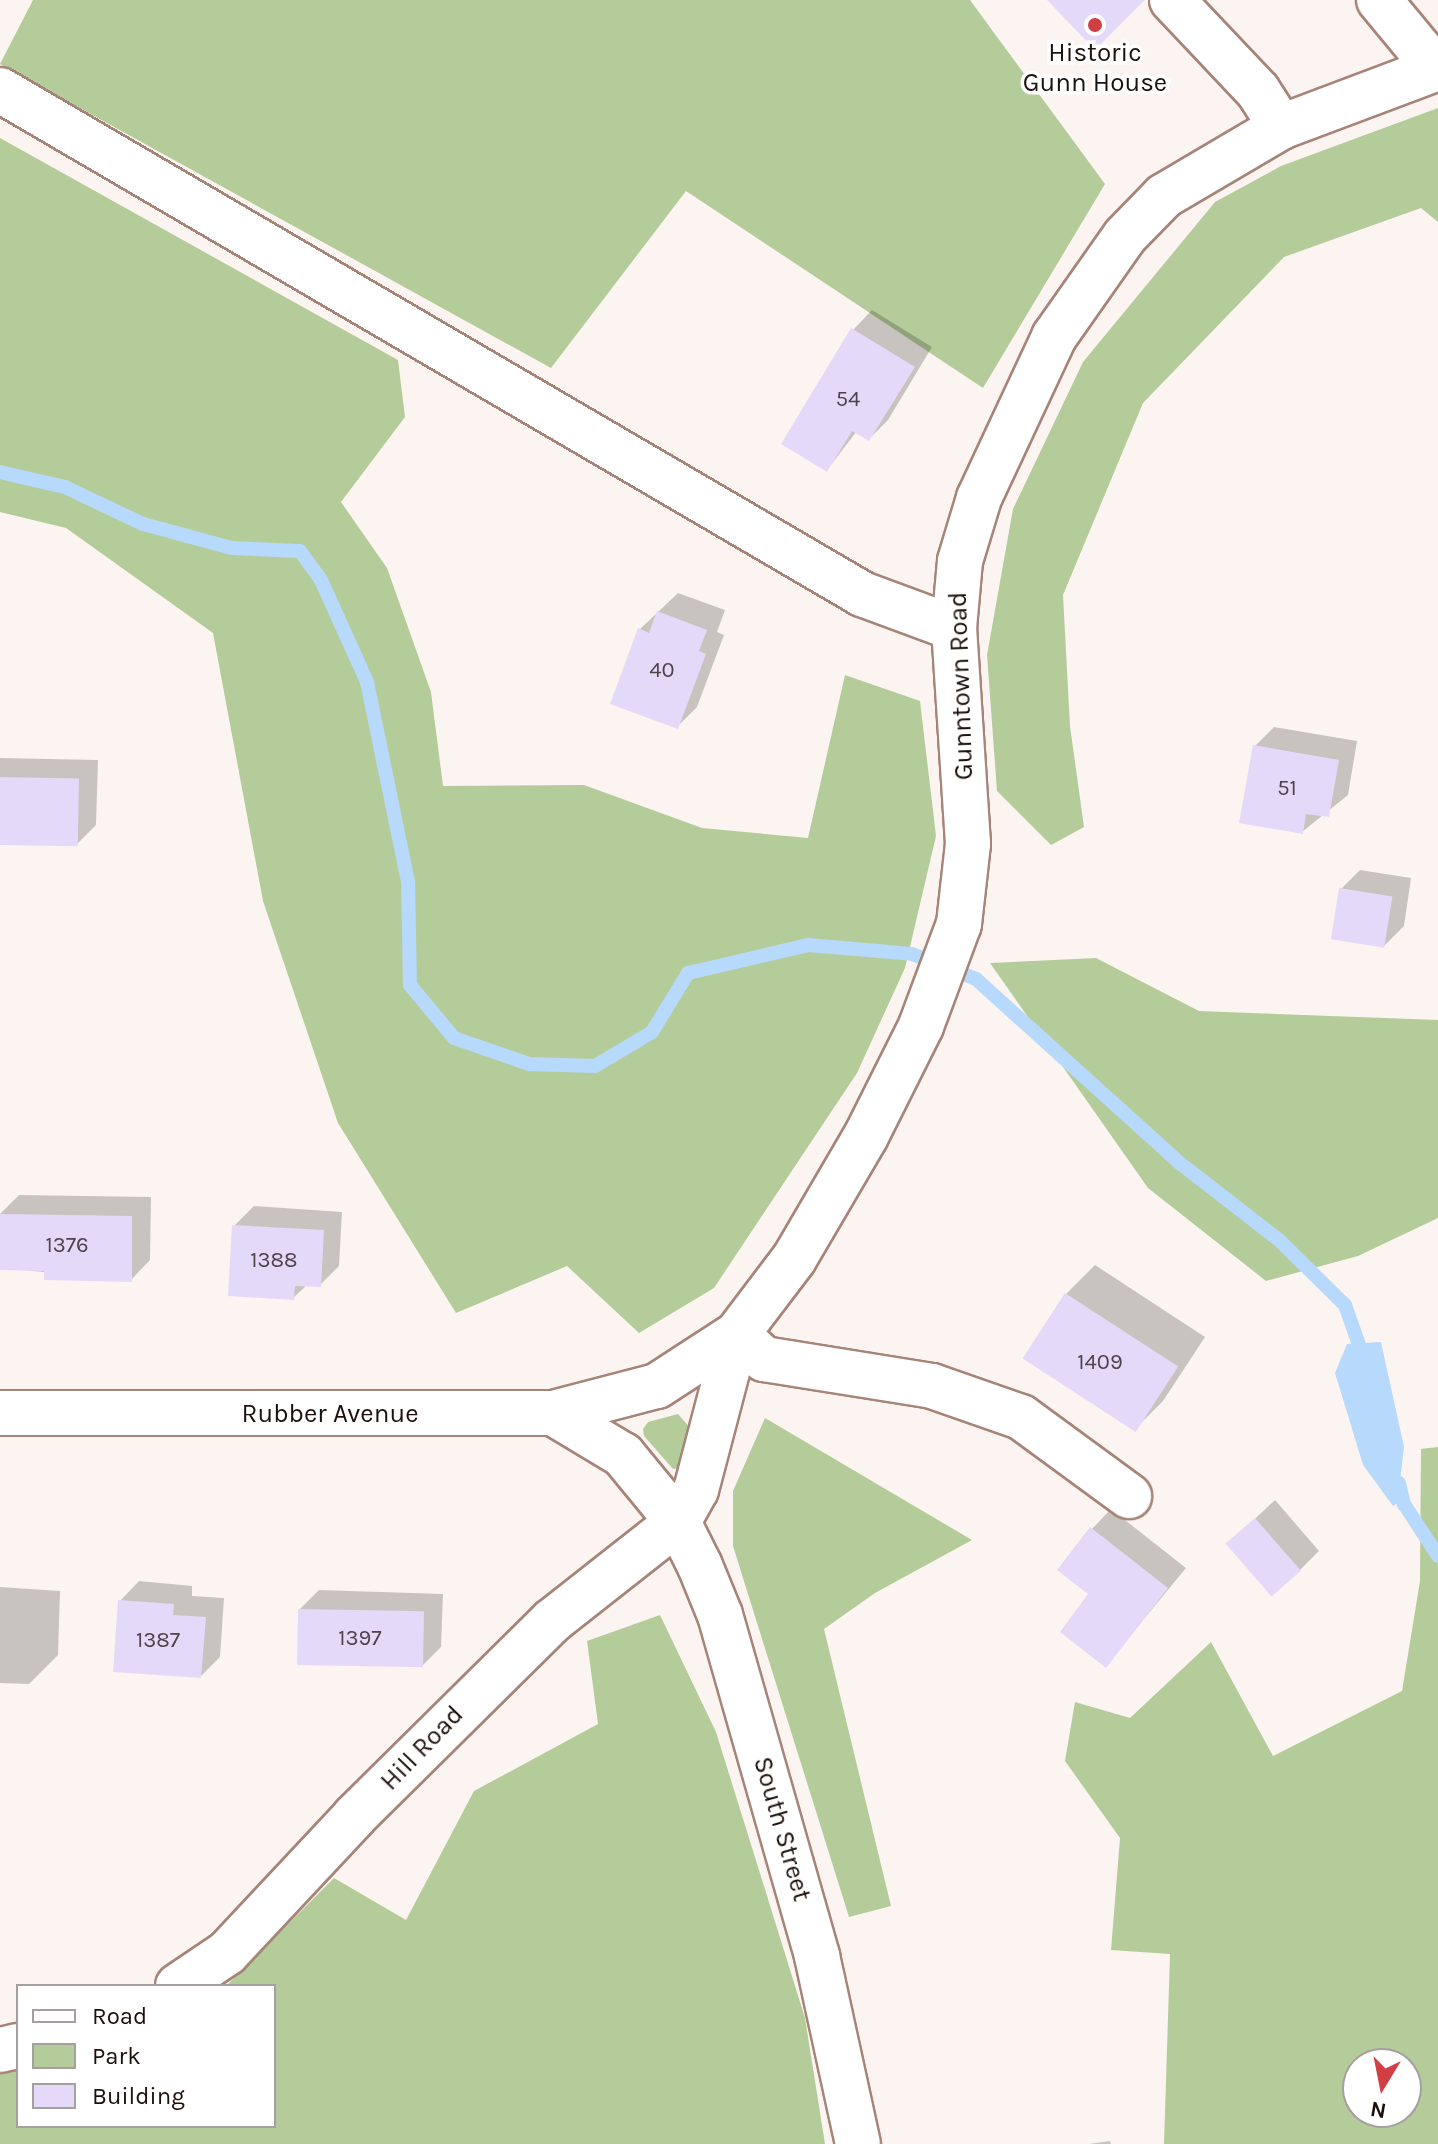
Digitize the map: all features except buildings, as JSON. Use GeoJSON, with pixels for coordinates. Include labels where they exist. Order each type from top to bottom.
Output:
{"type":"FeatureCollection","features":[{"type":"Feature","properties":{"kind":"street"},"geometry":{"type":"LineString","coordinates":[[1172,0],[1258,91],[1281,127]]}},
{"type":"Feature","properties":{"kind":"street"},"geometry":{"type":"LineString","coordinates":[[1379,0],[1437,68]]}},
{"type":"Feature","properties":{"kind":"street","name":"Gunntown Road"},"geometry":{"type":"LineString","coordinates":[[657,1386],[684,1373],[737,1334],[778,1283],[837,1188],[921,1026],[951,947],[964,901],[968,844],[954,628],[960,561],[979,498],[1022,398],[1085,288],[1164,196],[1281,127],[1437,68]]}},
{"type":"Feature","properties":{"kind":"street"},"geometry":{"type":"LineString","coordinates":[[0,90],[862,594],[954,628]]}},
{"type":"Feature","properties":{"kind":"street"},"geometry":{"type":"LineString","coordinates":[[678,1522],[696,1490],[737,1334],[764,1359],[932,1386],[1021,1417],[1129,1496]]}},
{"type":"Feature","properties":{"kind":"street","name":"Rubber Avenue"},"geometry":{"type":"LineString","coordinates":[[0,1413],[553,1413],[657,1386]]}},
{"type":"Feature","properties":{"kind":"street","name":"South Street"},"geometry":{"type":"LineString","coordinates":[[553,1413],[623,1455],[678,1522],[720,1615],[841,2046],[858,2144]]}},
{"type":"Feature","properties":{"kind":"street","name":"Hill Road"},"geometry":{"type":"LineString","coordinates":[[181,1984],[227,1953],[355,1816],[552,1621],[678,1522]]}},
{"type":"Feature","properties":{"kind":"green space"},"geometry":{"type":"Polygon","coordinates":[[[33,0],[970,0],[1105,184],[983,388],[686,191],[551,368],[0,64],[33,0]]]}},
{"type":"Feature","properties":{"kind":"green space"},"geometry":{"type":"Polygon","coordinates":[[[1438,108],[1438,222],[1421,208],[1284,257],[1143,403],[1063,595],[1070,726],[1084,827],[1051,845],[997,791],[987,655],[1013,509],[1083,362],[1215,202],[1281,166],[1438,108]]]}},
{"type":"Feature","properties":{"kind":"green space"},"geometry":{"type":"Polygon","coordinates":[[[0,138],[398,360],[405,417],[341,502],[387,568],[431,692],[443,786],[584,785],[702,828],[808,838],[845,675],[920,701],[936,836],[905,968],[857,1073],[714,1288],[639,1333],[567,1266],[456,1313],[338,1123],[263,901],[213,633],[66,528],[0,512],[0,138]]]}},
{"type":"Feature","properties":{"kind":"green space"},"geometry":{"type":"Polygon","coordinates":[[[1096,958],[1199,1011],[1438,1020],[1438,1218],[1358,1256],[1266,1281],[1148,1188],[990,963],[1096,958]]]}},
{"type":"Feature","properties":{"kind":"green space"},"geometry":{"type":"Polygon","coordinates":[[[678,1414],[692,1430],[681,1468],[673,1469],[644,1436],[643,1429],[648,1422],[678,1414]]]}},
{"type":"Feature","properties":{"kind":"green space"},"geometry":{"type":"Polygon","coordinates":[[[765,1418],[972,1540],[875,1593],[824,1629],[891,1906],[849,1917],[733,1546],[733,1491],[765,1418]]]}},
{"type":"Feature","properties":{"kind":"green space"},"geometry":{"type":"Polygon","coordinates":[[[1438,1447],[1438,2144],[1164,2144],[1170,1954],[1111,1950],[1120,1838],[1065,1761],[1075,1702],[1130,1718],[1211,1642],[1273,1756],[1402,1691],[1420,1581],[1421,1449],[1438,1447]]]}},
{"type":"Feature","properties":{"kind":"green space"},"geometry":{"type":"Polygon","coordinates":[[[660,1615],[716,1732],[805,2018],[825,2144],[0,2144],[0,2062],[16,2060],[16,2128],[276,2128],[276,1984],[228,1984],[334,1878],[406,1920],[474,1791],[598,1724],[587,1641],[660,1615]]]}},
{"type":"Feature","properties":{"kind":"water"},"geometry":{"type":"Polygon","coordinates":[[[1381,1342],[1404,1447],[1400,1481],[1409,1496],[1393,1506],[1363,1465],[1335,1373],[1347,1344],[1381,1342]]]}},
{"type":"Feature","properties":{"kind":"waterway"},"geometry":{"type":"LineString","coordinates":[[0,472],[65,487],[143,524],[232,548],[300,551],[321,580],[367,682],[408,881],[410,985],[454,1038],[529,1064],[595,1066],[652,1032],[688,973],[808,945],[912,954],[976,979],[1181,1164],[1279,1240],[1345,1305],[1364,1359]]}},
{"type":"Feature","properties":{"kind":"waterway"},"geometry":{"type":"LineString","coordinates":[[1399,1483],[1404,1504],[1438,1556]]}},
{"type":"Feature","properties":{"kind":"place","name":"Historic Gunn House"},"geometry":{"type":"Point","coordinates":[1095,25]}}]}
